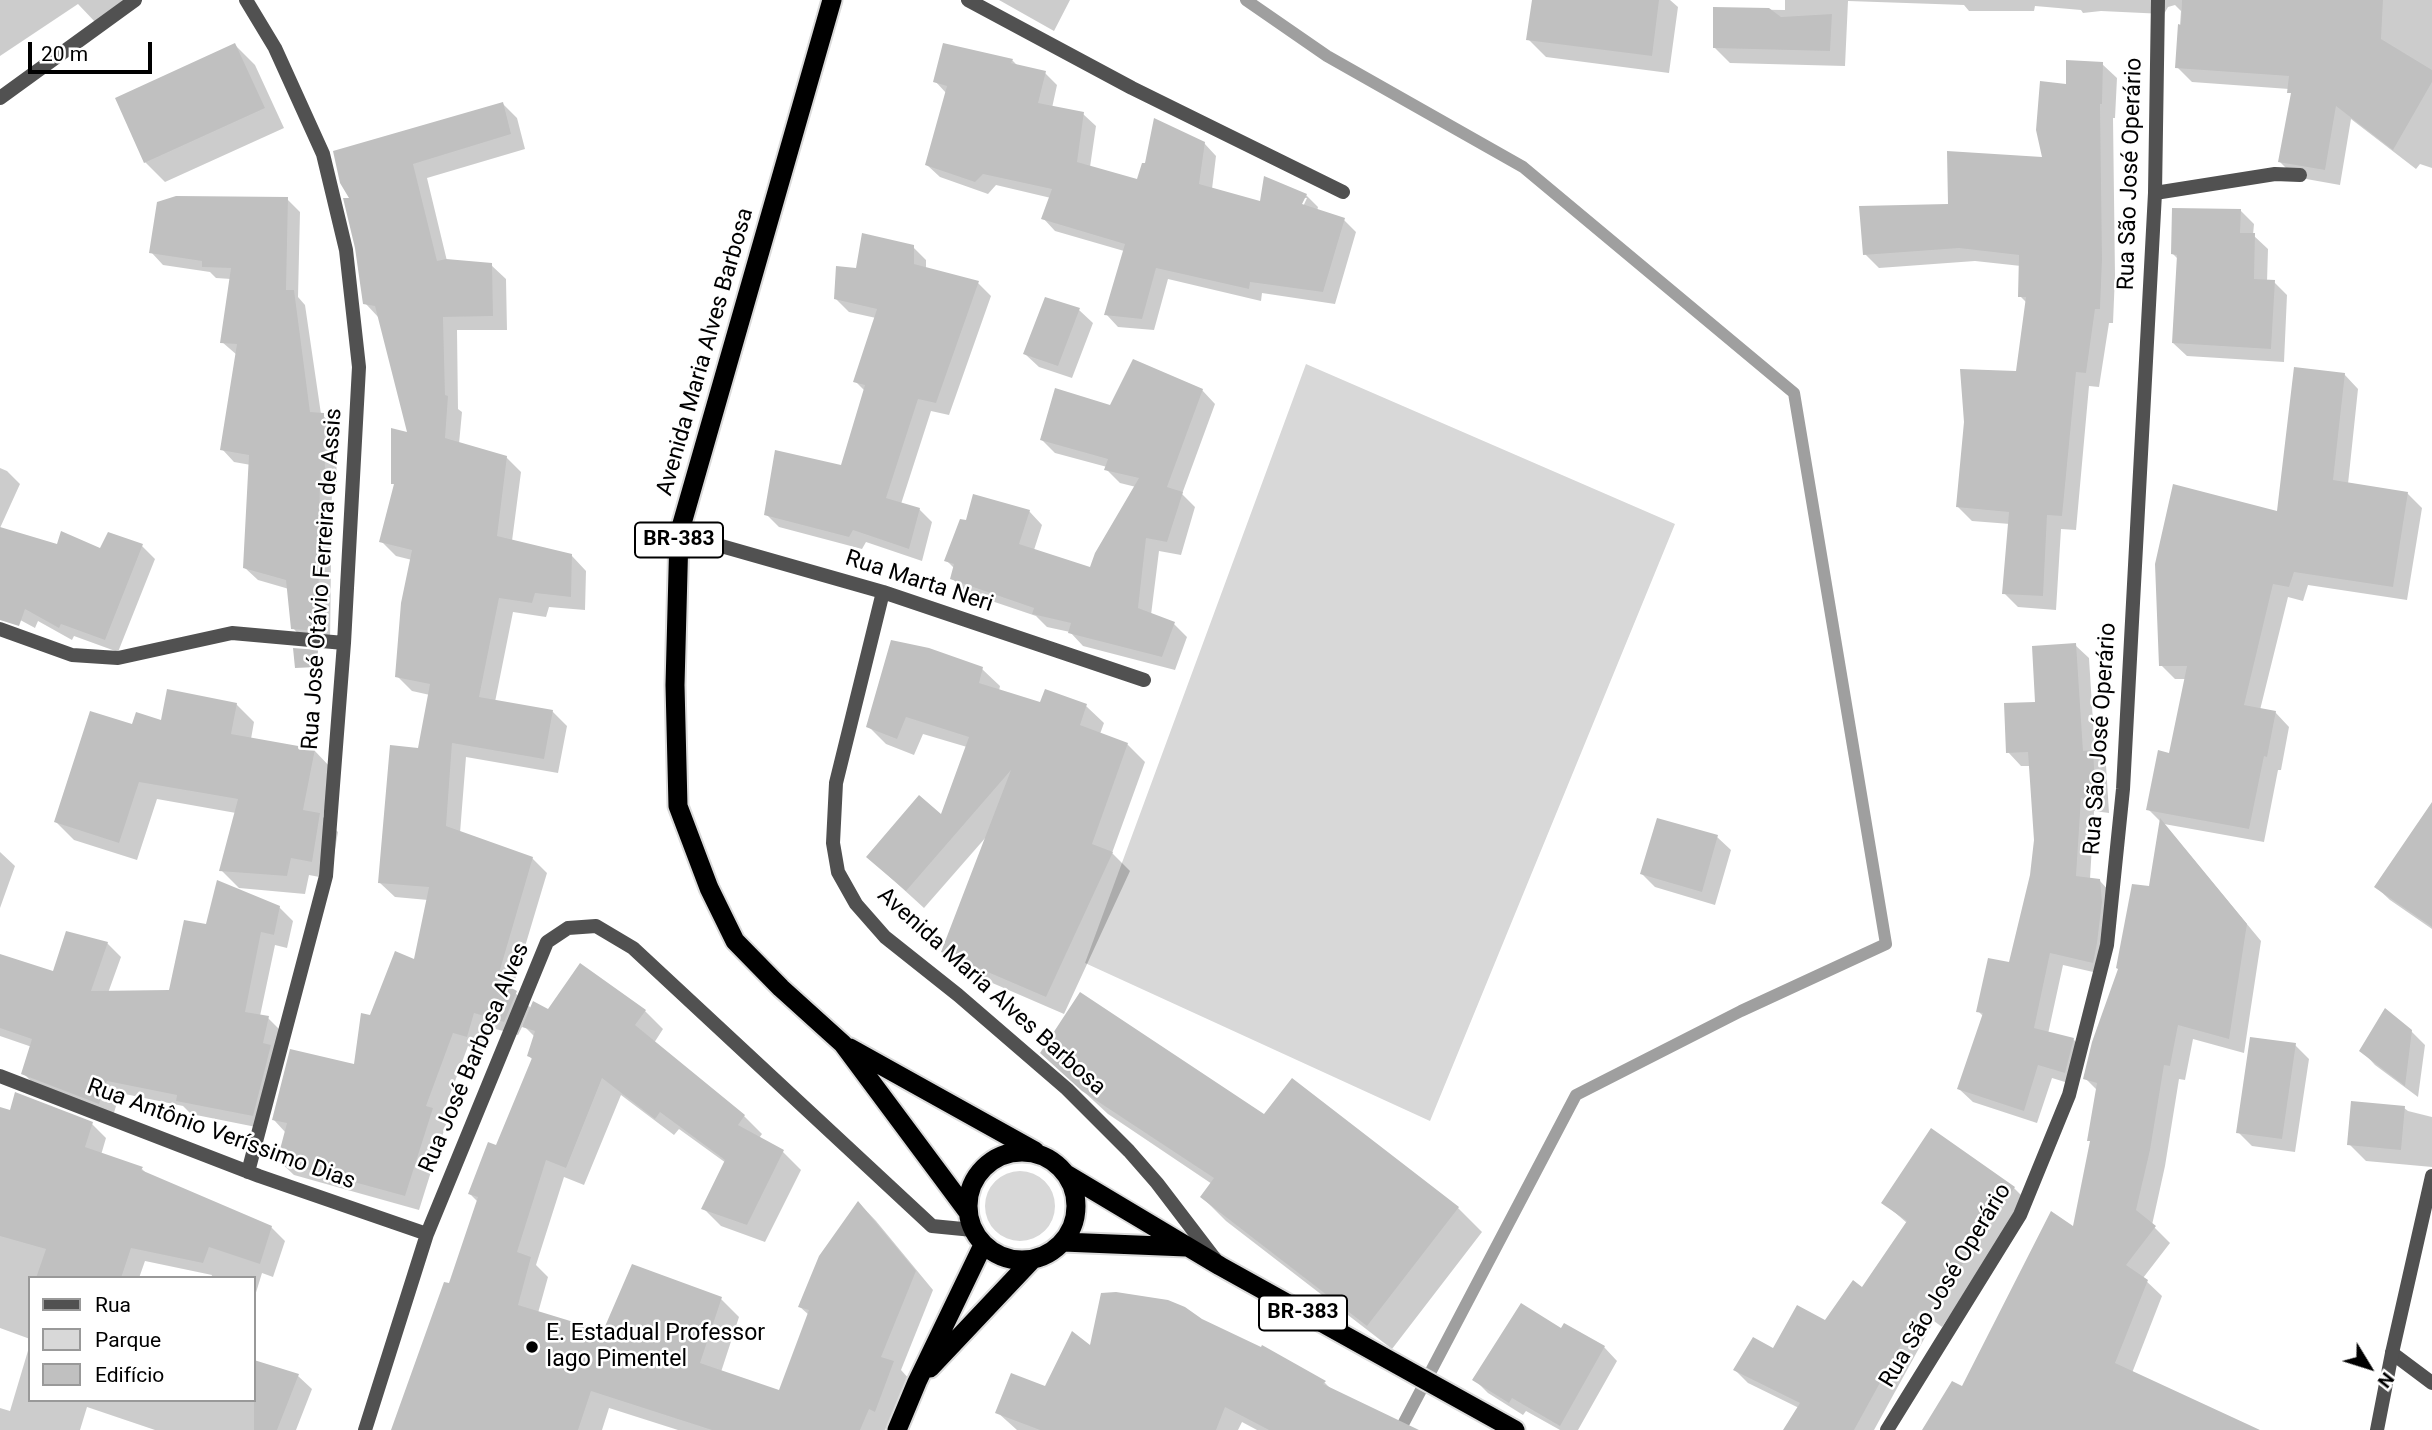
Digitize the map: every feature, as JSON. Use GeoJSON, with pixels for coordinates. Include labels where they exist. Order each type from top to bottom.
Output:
{"type":"FeatureCollection","features":[{"type":"Feature","properties":{"kind":"highway","name":"Avenida Maria Alves Barbosa"},"geometry":{"type":"LineString","coordinates":[[832,0],[679,534],[675,685],[678,806],[709,888],[735,941],[781,988],[843,1044],[975,1229]]}},
{"type":"Feature","properties":{"kind":"highway","name":"Avenida Maria Alves Barbosa"},"geometry":{"type":"LineString","coordinates":[[843,1044],[1042,1155]]}},
{"type":"Feature","properties":{"kind":"highway"},"geometry":{"type":"LineString","coordinates":[[897,1430],[975,1229],[969,1194],[976,1177],[989,1163],[1005,1154],[1023,1152],[1042,1155]]}},
{"type":"Feature","properties":{"kind":"highway","name":"BR-383"},"geometry":{"type":"LineString","coordinates":[[1042,1155],[1066,1174]]}},
{"type":"Feature","properties":{"kind":"highway","name":"Avenida Maria Alves Barbosa"},"geometry":{"type":"LineString","coordinates":[[1066,1174],[1220,1266],[1515,1430]]}},
{"type":"Feature","properties":{"kind":"highway"},"geometry":{"type":"LineString","coordinates":[[917,1382],[1032,1260],[1049,1253],[1063,1242],[1072,1226],[1076,1209],[1074,1190],[1066,1174]]}},
{"type":"Feature","properties":{"kind":"highway","name":"BR-383"},"geometry":{"type":"LineString","coordinates":[[975,1229],[997,1255],[1014,1260],[1032,1260]]}},
{"type":"Feature","properties":{"kind":"highway","name":"Avenida Maria Alves Barbosa"},"geometry":{"type":"LineString","coordinates":[[1063,1242],[1187,1247]]}},
{"type":"Feature","properties":{"kind":"street"},"geometry":{"type":"LineString","coordinates":[[0,98],[135,0]]}},
{"type":"Feature","properties":{"kind":"street","name":"Rua José Otávio Ferreira de Assis"},"geometry":{"type":"LineString","coordinates":[[246,0],[275,48],[323,154],[346,250],[359,367],[344,643],[326,876],[248,1172]]}},
{"type":"Feature","properties":{"kind":"street"},"geometry":{"type":"LineString","coordinates":[[968,0],[1132,88],[1343,192]]}},
{"type":"Feature","properties":{"kind":"street","name":"Rua São José Operário"},"geometry":{"type":"LineString","coordinates":[[1887,1430],[2020,1215],[2069,1095],[2107,945],[2123,789],[2155,194],[2158,0]]}},
{"type":"Feature","properties":{"kind":"street"},"geometry":{"type":"LineString","coordinates":[[2155,194],[2275,174],[2301,175]]}},
{"type":"Feature","properties":{"kind":"street","name":"Rua Marta Neri"},"geometry":{"type":"LineString","coordinates":[[679,534],[883,592],[1144,680]]}},
{"type":"Feature","properties":{"kind":"street","name":"Avenida Maria Alves Barbosa"},"geometry":{"type":"LineString","coordinates":[[883,592],[836,783],[833,843],[838,872],[856,904],[886,936],[1067,1089],[1129,1151],[1157,1183],[1220,1266]]}},
{"type":"Feature","properties":{"kind":"street"},"geometry":{"type":"LineString","coordinates":[[0,629],[72,655],[118,658],[232,633],[344,643]]}},
{"type":"Feature","properties":{"kind":"street","name":"Rua José Barbosa Alves"},"geometry":{"type":"LineString","coordinates":[[365,1430],[427,1234],[547,942],[568,928],[596,926],[633,948],[932,1226],[975,1229]]}},
{"type":"Feature","properties":{"kind":"street","name":"Rua Antônio Veríssimo Dias"},"geometry":{"type":"LineString","coordinates":[[0,1076],[248,1172],[427,1234]]}},
{"type":"Feature","properties":{"kind":"street"},"geometry":{"type":"LineString","coordinates":[[2377,1430],[2432,1176]]}},
{"type":"Feature","properties":{"kind":"street"},"geometry":{"type":"LineString","coordinates":[[2392,1353],[2432,1383]]}},
{"type":"Feature","properties":{"kind":"green space"},"geometry":{"type":"Polygon","coordinates":[[[1306,364],[1675,524],[1430,1121],[1085,963],[1306,364]]]}},
{"type":"Feature","properties":{"kind":"green space"},"geometry":{"type":"Polygon","coordinates":[[[1020,1171],[1039,1177],[1049,1187],[1055,1206],[1049,1225],[1039,1235],[1020,1241],[1001,1235],[991,1225],[985,1206],[991,1187],[1001,1177],[1020,1171]]]}},
{"type":"Feature","properties":{"kind":"building"},"geometry":{"type":"Polygon","coordinates":[[[1532,0],[1659,0],[1652,56],[1526,40],[1532,0]]]}},
{"type":"Feature","properties":{"kind":"building"},"geometry":{"type":"Polygon","coordinates":[[[2182,0],[2383,0],[2381,39],[2432,70],[2432,82],[2393,150],[2336,106],[2325,170],[2278,162],[2291,93],[2287,93],[2289,76],[2175,68],[2182,0]]]}},
{"type":"Feature","properties":{"kind":"building"},"geometry":{"type":"Polygon","coordinates":[[[1713,7],[1769,8],[1781,17],[1832,14],[1830,51],[1713,48],[1713,7]]]}},
{"type":"Feature","properties":{"kind":"building"},"geometry":{"type":"Polygon","coordinates":[[[235,43],[265,108],[144,163],[115,98],[235,43]]]}},
{"type":"Feature","properties":{"kind":"building"},"geometry":{"type":"Polygon","coordinates":[[[943,43],[1013,59],[1011,63],[1046,71],[1038,103],[1084,112],[1077,162],[1137,179],[1142,163],[1145,163],[1154,118],[1205,142],[1199,184],[1260,201],[1264,176],[1307,194],[1302,204],[1345,218],[1323,292],[1250,282],[1249,289],[1156,268],[1142,319],[1104,315],[1125,244],[1041,219],[1052,189],[983,174],[975,182],[925,165],[947,86],[933,82],[943,43]]]}},
{"type":"Feature","properties":{"kind":"building"},"geometry":{"type":"Polygon","coordinates":[[[2066,60],[2103,62],[2100,104],[2100,309],[2095,309],[2086,373],[2076,372],[2062,516],[2047,515],[2043,596],[2002,594],[2009,512],[1956,507],[1964,422],[1960,369],[2016,371],[2026,297],[2018,297],[2019,255],[1959,248],[1863,255],[1859,206],[1948,204],[1947,151],[2042,157],[2036,130],[2040,81],[2066,84],[2066,60]]]}},
{"type":"Feature","properties":{"kind":"building"},"geometry":{"type":"Polygon","coordinates":[[[503,102],[511,134],[413,164],[437,261],[446,259],[492,263],[493,316],[443,317],[445,395],[448,396],[445,438],[507,456],[497,536],[572,554],[571,597],[535,593],[532,603],[499,598],[479,697],[553,710],[544,759],[452,743],[446,826],[533,857],[497,980],[517,991],[504,1022],[474,1013],[467,1037],[453,1033],[426,1106],[433,1108],[405,1196],[277,1161],[287,1123],[272,1120],[290,1049],[354,1064],[361,1013],[370,1015],[395,951],[414,959],[429,887],[378,883],[390,745],[418,748],[430,684],[395,677],[401,603],[412,550],[379,542],[394,484],[391,484],[391,428],[407,432],[375,306],[363,304],[355,248],[343,198],[349,198],[340,183],[333,151],[503,102]]]}},
{"type":"Feature","properties":{"kind":"building"},"geometry":{"type":"Polygon","coordinates":[[[176,196],[288,197],[286,290],[294,290],[310,412],[324,413],[325,470],[320,470],[318,631],[291,629],[286,580],[243,568],[249,455],[220,450],[237,344],[220,343],[231,268],[202,267],[202,261],[149,253],[157,202],[176,196]]]}},
{"type":"Feature","properties":{"kind":"building"},"geometry":{"type":"Polygon","coordinates":[[[2172,208],[2241,209],[2240,233],[2255,233],[2254,279],[2275,280],[2271,349],[2172,343],[2177,255],[2171,254],[2172,208]]]}},
{"type":"Feature","properties":{"kind":"building"},"geometry":{"type":"Polygon","coordinates":[[[862,233],[914,245],[914,264],[979,281],[936,403],[918,399],[886,498],[920,508],[909,549],[853,530],[849,537],[764,515],[775,450],[841,465],[865,385],[853,382],[877,309],[834,299],[836,266],[856,268],[862,233]]]}},
{"type":"Feature","properties":{"kind":"building"},"geometry":{"type":"Polygon","coordinates":[[[1045,297],[1080,308],[1058,366],[1023,354],[1045,297]]]}},
{"type":"Feature","properties":{"kind":"building"},"geometry":{"type":"Polygon","coordinates":[[[1133,359],[1203,389],[1167,487],[1183,492],[1167,542],[1146,538],[1138,608],[1175,622],[1162,657],[1068,633],[1071,623],[1032,614],[1034,608],[950,579],[954,564],[944,561],[960,519],[966,520],[973,494],[1030,510],[1019,544],[1090,567],[1095,553],[1139,478],[1104,470],[1108,459],[1040,440],[1055,388],[1110,405],[1133,359]]]}},
{"type":"Feature","properties":{"kind":"building"},"geometry":{"type":"Polygon","coordinates":[[[2294,367],[2345,373],[2333,480],[2408,492],[2393,587],[2294,572],[2289,587],[2273,584],[2244,705],[2276,711],[2249,829],[2146,810],[2158,750],[2169,753],[2187,666],[2159,666],[2155,564],[2173,484],[2277,511],[2294,367]]]}},
{"type":"Feature","properties":{"kind":"building"},"geometry":{"type":"Polygon","coordinates":[[[0,527],[57,544],[61,531],[100,548],[108,532],[143,544],[105,640],[61,624],[59,628],[25,609],[19,626],[0,620],[0,527]]]}},
{"type":"Feature","properties":{"kind":"building"},"geometry":{"type":"Polygon","coordinates":[[[891,640],[929,648],[983,667],[979,683],[1040,702],[1045,689],[1087,704],[1080,725],[1128,743],[1092,844],[1113,852],[1046,997],[941,952],[1011,770],[906,891],[866,857],[919,795],[941,814],[969,737],[906,717],[897,739],[866,727],[891,640]]]}},
{"type":"Feature","properties":{"kind":"building"},"geometry":{"type":"Polygon","coordinates":[[[2076,643],[2083,751],[2093,750],[2096,801],[2081,798],[2076,876],[2100,879],[2102,902],[2093,963],[2050,953],[2034,1028],[2074,1038],[2065,1073],[2038,1065],[2024,1111],[1957,1089],[1983,1013],[1976,1012],[1988,958],[2009,962],[2030,875],[2034,840],[2028,752],[2006,753],[2004,703],[2035,702],[2032,646],[2076,643]]]}},
{"type":"Feature","properties":{"kind":"building"},"geometry":{"type":"Polygon","coordinates":[[[293,648],[318,650],[317,667],[295,668],[293,648]]]}},
{"type":"Feature","properties":{"kind":"building"},"geometry":{"type":"Polygon","coordinates":[[[167,689],[237,703],[231,734],[315,749],[303,810],[320,813],[312,862],[291,858],[287,876],[219,871],[238,799],[139,782],[119,843],[54,822],[90,711],[132,724],[136,712],[161,720],[167,689]]]}},
{"type":"Feature","properties":{"kind":"building"},"geometry":{"type":"Polygon","coordinates":[[[2432,802],[2432,927],[2374,887],[2432,802]]]}},
{"type":"Feature","properties":{"kind":"building"},"geometry":{"type":"Polygon","coordinates":[[[1657,818],[1718,835],[1702,892],[1640,874],[1657,818]]]}},
{"type":"Feature","properties":{"kind":"building"},"geometry":{"type":"Polygon","coordinates":[[[2160,818],[2247,924],[2229,1039],[2178,1025],[2170,1066],[2164,1065],[2150,1150],[2136,1210],[2156,1226],[2126,1265],[2148,1280],[2115,1363],[2260,1430],[1922,1430],[1952,1381],[1962,1386],[2051,1211],[2073,1226],[2090,1141],[2087,1141],[2097,1083],[2083,1079],[2092,1042],[2118,969],[2116,968],[2132,884],[2149,886],[2160,818]]]}},
{"type":"Feature","properties":{"kind":"building"},"geometry":{"type":"Polygon","coordinates":[[[217,880],[280,906],[274,935],[261,932],[245,1012],[269,1016],[263,1043],[271,1045],[253,1116],[176,1101],[177,1095],[107,1081],[99,1104],[21,1074],[32,1039],[0,1028],[0,954],[53,971],[66,931],[108,942],[91,991],[169,990],[184,920],[206,924],[217,880]]]}},
{"type":"Feature","properties":{"kind":"building"},"geometry":{"type":"Polygon","coordinates":[[[580,963],[646,1010],[635,1025],[745,1115],[738,1125],[784,1150],[747,1225],[701,1209],[725,1160],[660,1112],[655,1119],[602,1078],[566,1168],[546,1160],[517,1252],[531,1257],[518,1305],[603,1331],[632,1264],[722,1297],[700,1363],[779,1390],[809,1310],[798,1307],[819,1256],[858,1201],[916,1271],[881,1357],[894,1361],[875,1412],[869,1409],[860,1430],[712,1430],[591,1391],[578,1430],[391,1430],[444,1282],[449,1283],[478,1197],[468,1194],[488,1142],[496,1145],[532,1058],[527,1056],[535,1031],[522,1027],[533,1001],[548,1009],[580,963]]]}},
{"type":"Feature","properties":{"kind":"building"},"geometry":{"type":"Polygon","coordinates":[[[1080,992],[1264,1114],[1292,1078],[1459,1207],[1367,1326],[1200,1197],[1214,1178],[1082,1091],[1040,1053],[1080,992]]]}},
{"type":"Feature","properties":{"kind":"building"},"geometry":{"type":"Polygon","coordinates":[[[2385,1008],[2412,1030],[2405,1086],[2359,1051],[2385,1008]]]}},
{"type":"Feature","properties":{"kind":"building"},"geometry":{"type":"Polygon","coordinates":[[[2250,1037],[2296,1043],[2282,1139],[2236,1133],[2250,1037]]]}},
{"type":"Feature","properties":{"kind":"building"},"geometry":{"type":"Polygon","coordinates":[[[15,1092],[93,1122],[85,1147],[143,1167],[141,1170],[272,1226],[260,1264],[209,1247],[203,1263],[131,1248],[122,1276],[37,1276],[46,1249],[0,1236],[0,1107],[10,1110],[15,1092]]]}},
{"type":"Feature","properties":{"kind":"building"},"geometry":{"type":"Polygon","coordinates":[[[2351,1101],[2405,1106],[2401,1150],[2347,1145],[2351,1101]]]}},
{"type":"Feature","properties":{"kind":"building"},"geometry":{"type":"Polygon","coordinates":[[[1931,1128],[2015,1187],[1928,1315],[1920,1310],[1854,1430],[1783,1430],[1800,1403],[1733,1370],[1753,1337],[1773,1348],[1797,1305],[1825,1320],[1853,1280],[1862,1287],[1907,1221],[1881,1203],[1931,1128]]]}},
{"type":"Feature","properties":{"kind":"building"},"geometry":{"type":"Polygon","coordinates":[[[1116,1292],[1168,1300],[1185,1307],[1202,1319],[1261,1347],[1262,1345],[1326,1381],[1323,1384],[1419,1430],[1269,1430],[1225,1407],[1216,1430],[1040,1430],[995,1413],[1011,1373],[1045,1386],[1072,1331],[1090,1345],[1101,1293],[1116,1292]]]}},
{"type":"Feature","properties":{"kind":"building"},"geometry":{"type":"Polygon","coordinates":[[[1521,1303],[1561,1328],[1564,1323],[1605,1346],[1560,1426],[1512,1398],[1509,1403],[1472,1380],[1521,1303]]]}},
{"type":"Feature","properties":{"kind":"building"},"geometry":{"type":"Polygon","coordinates":[[[256,1361],[299,1374],[277,1430],[254,1430],[256,1361]]]}},
{"type":"Feature","properties":{"kind":"waterway"},"geometry":{"type":"LineString","coordinates":[[1246,0],[1327,56],[1523,167],[1794,393],[1886,944],[1741,1011],[1576,1095],[1400,1430]]}},
{"type":"Feature","properties":{"kind":"place","name":"E. Estadual Professor Iago Pimentel"},"geometry":{"type":"Point","coordinates":[532,1347]}}]}
